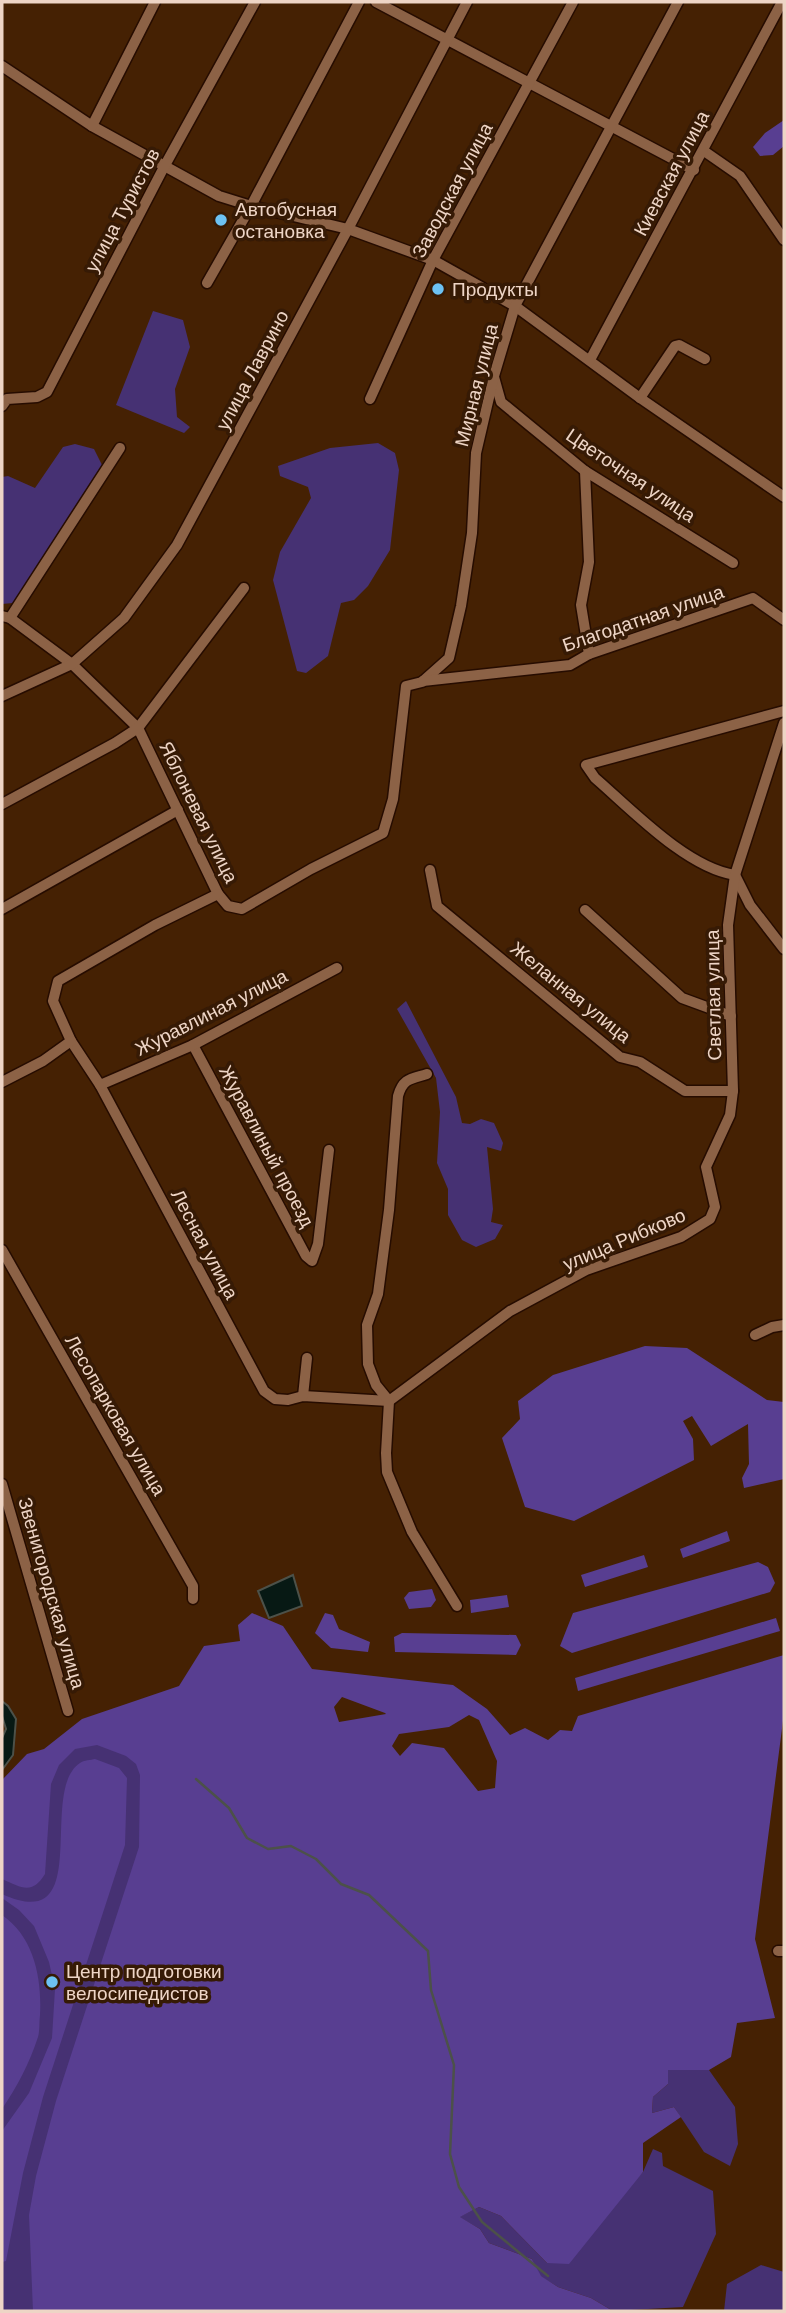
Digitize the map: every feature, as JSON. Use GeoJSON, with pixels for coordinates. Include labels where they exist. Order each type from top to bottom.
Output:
{"type":"FeatureCollection","features":[{"type":"Feature","properties":{"kind":"street"},"geometry":{"type":"LineString","coordinates":[[92,126],[155,2]]}},
{"type":"Feature","properties":{"kind":"street","name":"улица Туристов"},"geometry":{"type":"LineString","coordinates":[[2,406],[7,398],[37,397],[47,392],[164,167],[255,2]]}},
{"type":"Feature","properties":{"kind":"street"},"geometry":{"type":"LineString","coordinates":[[207,284],[359,2]]}},
{"type":"Feature","properties":{"kind":"street"},"geometry":{"type":"LineString","coordinates":[[376,2],[694,170]]}},
{"type":"Feature","properties":{"kind":"street","name":"улица Лаврино"},"geometry":{"type":"LineString","coordinates":[[2,696],[72,664],[124,618],[177,545],[467,2]]}},
{"type":"Feature","properties":{"kind":"street","name":"Заводская улица"},"geometry":{"type":"LineString","coordinates":[[370,398],[433,260],[573,2]]}},
{"type":"Feature","properties":{"kind":"street","name":"Мирная улица"},"geometry":{"type":"LineString","coordinates":[[383,833],[393,799],[406,687],[422,681],[449,658],[461,606],[472,533],[476,453],[494,376],[515,306],[678,2]]}},
{"type":"Feature","properties":{"kind":"street","name":"Киевская улица"},"geometry":{"type":"LineString","coordinates":[[590,359],[782,2]]}},
{"type":"Feature","properties":{"kind":"street"},"geometry":{"type":"LineString","coordinates":[[2,66],[92,126],[219,196],[348,229],[433,260],[515,306],[640,398],[784,497]]}},
{"type":"Feature","properties":{"kind":"street"},"geometry":{"type":"LineString","coordinates":[[704,151],[740,176],[784,240]]}},
{"type":"Feature","properties":{"kind":"street"},"geometry":{"type":"LineString","coordinates":[[640,398],[675,346],[679,345],[705,359]]}},
{"type":"Feature","properties":{"kind":"street","name":"Цветочная улица"},"geometry":{"type":"LineString","coordinates":[[494,376],[501,402],[585,471],[733,563]]}},
{"type":"Feature","properties":{"kind":"street"},"geometry":{"type":"LineString","coordinates":[[6,617],[120,448]]}},
{"type":"Feature","properties":{"kind":"street"},"geometry":{"type":"LineString","coordinates":[[585,471],[589,562],[581,605],[589,654]]}},
{"type":"Feature","properties":{"kind":"street"},"geometry":{"type":"LineString","coordinates":[[2,804],[115,743],[138,727],[244,588]]}},
{"type":"Feature","properties":{"kind":"street","name":"Благодатная улица"},"geometry":{"type":"LineString","coordinates":[[422,681],[570,665],[589,654],[753,598],[784,620]]}},
{"type":"Feature","properties":{"kind":"street","name":"Яблоневая улица"},"geometry":{"type":"LineString","coordinates":[[6,617],[72,664],[138,727],[218,894],[228,906],[242,909],[310,869],[383,833]]}},
{"type":"Feature","properties":{"kind":"street"},"geometry":{"type":"LineString","coordinates":[[784,711],[586,765],[595,778],[688,858],[719,873],[735,875],[750,905],[784,949]]}},
{"type":"Feature","properties":{"kind":"street","name":"Светлая улица"},"geometry":{"type":"LineString","coordinates":[[730,1115],[733,1091],[728,925],[735,875],[784,723]]}},
{"type":"Feature","properties":{"kind":"street"},"geometry":{"type":"LineString","coordinates":[[2,909],[178,810]]}},
{"type":"Feature","properties":{"kind":"street","name":"Желанная улица"},"geometry":{"type":"LineString","coordinates":[[430,870],[437,906],[620,1057],[640,1062],[685,1091],[733,1091]]}},
{"type":"Feature","properties":{"kind":"street","name":"Лесная улица"},"geometry":{"type":"LineString","coordinates":[[218,894],[155,925],[58,981],[53,1001],[71,1041],[100,1085],[264,1391],[275,1399],[288,1400],[303,1396],[389,1401]]}},
{"type":"Feature","properties":{"kind":"street"},"geometry":{"type":"LineString","coordinates":[[585,910],[682,998],[731,1016]]}},
{"type":"Feature","properties":{"kind":"street","name":"Журавлиная улица"},"geometry":{"type":"LineString","coordinates":[[100,1085],[193,1045],[337,968]]}},
{"type":"Feature","properties":{"kind":"street"},"geometry":{"type":"LineString","coordinates":[[2,1082],[71,1041]]}},
{"type":"Feature","properties":{"kind":"street","name":"Журавлиный проезд"},"geometry":{"type":"LineString","coordinates":[[193,1045],[306,1256],[312,1261],[318,1244],[329,1150]]}},
{"type":"Feature","properties":{"kind":"street"},"geometry":{"type":"LineString","coordinates":[[427,1074],[401,1085],[398,1096],[389,1210],[378,1294],[367,1325],[368,1364],[376,1385],[389,1401],[387,1472],[412,1532],[457,1606]]}},
{"type":"Feature","properties":{"kind":"street","name":"улица Рибково"},"geometry":{"type":"LineString","coordinates":[[389,1401],[510,1311],[586,1270],[681,1237],[710,1219],[715,1207],[706,1167],[730,1115]]}},
{"type":"Feature","properties":{"kind":"street","name":"Лесопарковая улица"},"geometry":{"type":"LineString","coordinates":[[2,1250],[193,1586],[193,1598]]}},
{"type":"Feature","properties":{"kind":"street"},"geometry":{"type":"LineString","coordinates":[[755,1335],[784,1325]]}},
{"type":"Feature","properties":{"kind":"street"},"geometry":{"type":"LineString","coordinates":[[303,1396],[307,1358]]}},
{"type":"Feature","properties":{"kind":"street","name":"Звенигородская улица"},"geometry":{"type":"LineString","coordinates":[[2,1484],[68,1711]]}},
{"type":"Feature","properties":{"kind":"shaded area"},"geometry":{"type":"Polygon","coordinates":[[[784,120],[784,146],[773,155],[760,156],[753,147],[765,133],[784,120]]]}},
{"type":"Feature","properties":{"kind":"shaded area"},"geometry":{"type":"Polygon","coordinates":[[[153,311],[183,320],[190,347],[175,389],[177,417],[190,427],[184,433],[116,405],[153,311]]]}},
{"type":"Feature","properties":{"kind":"shaded area"},"geometry":{"type":"Polygon","coordinates":[[[378,443],[395,453],[399,470],[390,550],[368,586],[354,600],[341,603],[328,656],[306,673],[297,671],[273,580],[280,552],[311,498],[308,487],[280,476],[278,466],[330,448],[378,443]]]}},
{"type":"Feature","properties":{"kind":"shaded area"},"geometry":{"type":"Polygon","coordinates":[[[75,444],[94,449],[102,465],[13,603],[2,604],[2,477],[8,476],[35,488],[63,447],[75,444]]]}},
{"type":"Feature","properties":{"kind":"shaded area"},"geometry":{"type":"Polygon","coordinates":[[[406,1001],[456,1097],[462,1123],[470,1124],[481,1119],[494,1123],[503,1143],[501,1151],[487,1147],[493,1209],[491,1222],[503,1225],[495,1239],[476,1247],[462,1240],[448,1215],[448,1189],[437,1163],[440,1112],[436,1078],[397,1009],[406,1001]]]}},
{"type":"Feature","properties":{"kind":"shaded area"},"geometry":{"type":"Polygon","coordinates":[[[645,1346],[687,1348],[767,1400],[784,1402],[784,1479],[744,1488],[742,1478],[749,1464],[748,1424],[711,1446],[692,1416],[683,1421],[693,1439],[694,1460],[574,1521],[525,1507],[502,1438],[520,1419],[518,1401],[553,1375],[645,1346]]]}},
{"type":"Feature","properties":{"kind":"shaded area"},"geometry":{"type":"Polygon","coordinates":[[[727,1531],[730,1541],[683,1558],[680,1549],[727,1531]]]}},
{"type":"Feature","properties":{"kind":"shaded area"},"geometry":{"type":"Polygon","coordinates":[[[644,1555],[648,1567],[585,1587],[581,1575],[644,1555]]]}},
{"type":"Feature","properties":{"kind":"shaded area"},"geometry":{"type":"Polygon","coordinates":[[[758,1562],[768,1567],[775,1583],[770,1592],[572,1653],[560,1646],[573,1613],[758,1562]]]}},
{"type":"Feature","properties":{"kind":"shaded area"},"geometry":{"type":"Polygon","coordinates":[[[293,1575],[302,1606],[269,1618],[258,1591],[293,1575]]]}},
{"type":"Feature","properties":{"kind":"shaded area"},"geometry":{"type":"Polygon","coordinates":[[[432,1589],[436,1600],[431,1607],[409,1609],[404,1598],[409,1592],[432,1589]]]}},
{"type":"Feature","properties":{"kind":"shaded area"},"geometry":{"type":"Polygon","coordinates":[[[507,1595],[509,1607],[471,1613],[470,1600],[507,1595]]]}},
{"type":"Feature","properties":{"kind":"shaded area"},"geometry":{"type":"Polygon","coordinates":[[[252,1613],[283,1626],[312,1669],[453,1685],[487,1709],[510,1735],[525,1728],[548,1740],[560,1730],[572,1731],[578,1716],[784,1655],[784,1713],[755,1939],[775,2018],[737,2023],[731,2057],[709,2070],[668,2070],[668,2084],[653,2097],[652,2113],[674,2107],[681,2117],[643,2143],[643,2172],[569,2264],[547,2263],[501,2216],[479,2207],[460,2217],[480,2229],[489,2243],[532,2259],[541,2276],[558,2287],[591,2298],[613,2311],[33,2311],[29,2215],[36,2176],[56,2101],[139,1847],[140,1775],[136,1764],[126,1756],[97,1745],[75,1749],[59,1765],[51,1784],[45,1874],[36,1885],[26,1888],[2,1879],[2,1780],[27,1754],[44,1749],[82,1719],[179,1686],[204,1646],[240,1641],[238,1625],[252,1613]],[[342,1697],[334,1707],[339,1722],[386,1714],[385,1713],[342,1697]],[[469,1715],[449,1727],[399,1734],[392,1746],[400,1756],[412,1743],[444,1748],[478,1791],[495,1788],[497,1761],[479,1720],[469,1715]]]}},
{"type":"Feature","properties":{"kind":"shaded area"},"geometry":{"type":"Polygon","coordinates":[[[325,1613],[333,1615],[339,1629],[370,1642],[368,1652],[331,1648],[315,1633],[325,1613]]]}},
{"type":"Feature","properties":{"kind":"shaded area"},"geometry":{"type":"Polygon","coordinates":[[[776,1618],[780,1631],[578,1691],[575,1678],[776,1618]]]}},
{"type":"Feature","properties":{"kind":"shaded area"},"geometry":{"type":"Polygon","coordinates":[[[402,1633],[516,1635],[521,1645],[516,1655],[395,1652],[394,1637],[402,1633]]]}},
{"type":"Feature","properties":{"kind":"shaded area"},"geometry":{"type":"Polygon","coordinates":[[[2,1701],[16,1719],[13,1755],[2,1770],[2,1738],[6,1729],[2,1716],[2,1701]]]}},
{"type":"Feature","properties":{"kind":"shaded area","name":"Центр подготовки велосипедистов"},"geometry":{"type":"Polygon","coordinates":[[[87,1731],[173,1768],[39,2311],[2,2311],[2,1800],[87,1731]]]}},
{"type":"Feature","properties":{"kind":"shaded area"},"geometry":{"type":"Polygon","coordinates":[[[95,1759],[119,1768],[127,1778],[125,1845],[43,2097],[23,2173],[6,2261],[2,2262],[2,2131],[29,2093],[52,2038],[55,1989],[49,1962],[34,1926],[19,1910],[2,1898],[2,1894],[31,1902],[48,1896],[57,1879],[63,1801],[68,1778],[80,1763],[95,1759]]]}},
{"type":"Feature","properties":{"kind":"shaded area"},"geometry":{"type":"Polygon","coordinates":[[[2,1915],[13,1924],[29,1947],[37,1973],[40,2001],[39,2032],[35,2046],[23,2074],[2,2109],[2,1915]]]}},
{"type":"Feature","properties":{"kind":"shaded area"},"geometry":{"type":"Polygon","coordinates":[[[668,2070],[709,2070],[735,2107],[738,2144],[730,2166],[704,2152],[674,2107],[652,2113],[653,2097],[668,2084],[668,2070]]]}},
{"type":"Feature","properties":{"kind":"shaded area"},"geometry":{"type":"Polygon","coordinates":[[[653,2149],[662,2153],[663,2166],[713,2191],[716,2234],[683,2307],[613,2311],[591,2298],[558,2287],[540,2276],[532,2259],[489,2243],[480,2229],[459,2217],[479,2207],[501,2216],[547,2263],[643,2172],[653,2149]]]}},
{"type":"Feature","properties":{"kind":"shaded area"},"geometry":{"type":"Polygon","coordinates":[[[761,2265],[784,2272],[784,2311],[724,2311],[727,2284],[761,2265]]]}},
{"type":"Feature","properties":{"kind":"waterway"},"geometry":{"type":"LineString","coordinates":[[196,1779],[229,1808],[247,1838],[268,1849],[291,1846],[316,1859],[341,1884],[369,1895],[428,1951],[431,1990],[454,2065],[450,2154],[459,2187],[482,2222],[548,2276]]}},
{"type":"Feature","properties":{"kind":"place","name":"Автобусная остановка"},"geometry":{"type":"Point","coordinates":[221,220]}},
{"type":"Feature","properties":{"kind":"place","name":"Продукты"},"geometry":{"type":"Point","coordinates":[438,289]}},
{"type":"Feature","properties":{"kind":"place","name":"Центр подготовки велосипедистов"},"geometry":{"type":"Point","coordinates":[52,1982]}}]}
